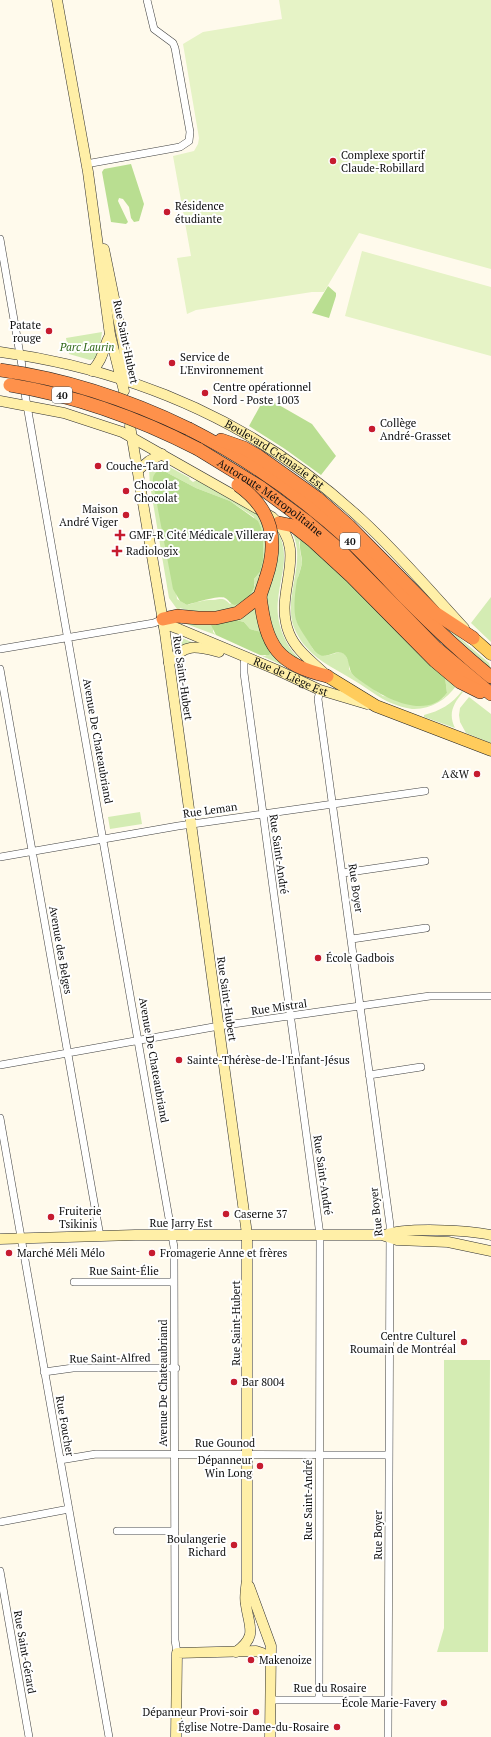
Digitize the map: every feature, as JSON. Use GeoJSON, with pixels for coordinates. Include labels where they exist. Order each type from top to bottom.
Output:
{"type":"FeatureCollection","features":[{"type":"Feature","properties":{"kind":"highway","name":"Autoroute Métropolitaine"},"geometry":{"type":"LineString","coordinates":[[0,370],[63,382],[138,406],[189,429],[219,445],[258,469],[320,516],[358,549],[446,638],[491,677]]}},
{"type":"Feature","properties":{"kind":"highway","name":"Autoroute Métropolitaine"},"geometry":{"type":"LineString","coordinates":[[0,384],[52,393],[112,411],[155,428],[198,449],[260,487],[306,521],[341,551],[436,648],[491,694]]}},
{"type":"Feature","properties":{"kind":"highway"},"geometry":{"type":"LineString","coordinates":[[189,429],[244,448],[264,460],[333,511],[379,555],[435,613],[473,638]]}},
{"type":"Feature","properties":{"kind":"highway"},"geometry":{"type":"LineString","coordinates":[[198,449],[250,494],[259,504],[267,517],[272,541],[272,558],[260,596],[266,630],[279,652],[289,661],[305,671],[327,676]]}},
{"type":"Feature","properties":{"kind":"highway"},"geometry":{"type":"LineString","coordinates":[[279,523],[294,526],[313,541],[450,674],[460,682],[491,698]]}},
{"type":"Feature","properties":{"kind":"highway"},"geometry":{"type":"LineString","coordinates":[[164,623],[176,616],[204,618],[230,615],[244,610],[260,596]]}},
{"type":"Feature","properties":{"kind":"main road","name":"Rue Saint-Hubert"},"geometry":{"type":"LineString","coordinates":[[57,0],[87,168],[121,327],[124,347],[123,379]]}},
{"type":"Feature","properties":{"kind":"main road","name":"Rue Saint-Hubert"},"geometry":{"type":"LineString","coordinates":[[87,168],[110,335],[123,379]]}},
{"type":"Feature","properties":{"kind":"main road"},"geometry":{"type":"LineString","coordinates":[[92,371],[101,359],[110,335]]}},
{"type":"Feature","properties":{"kind":"main road","name":"Boulevard Crémazie Est"},"geometry":{"type":"LineString","coordinates":[[0,352],[92,371],[123,379],[160,392],[219,419],[270,448],[316,480],[380,536],[473,638],[491,654]]}},
{"type":"Feature","properties":{"kind":"main road"},"geometry":{"type":"LineString","coordinates":[[0,401],[27,405],[92,421],[132,437],[265,512],[279,523],[286,535],[291,551],[284,605],[288,628],[298,648],[327,676],[376,706]]}},
{"type":"Feature","properties":{"kind":"main road","name":"Rue Saint-Hubert"},"geometry":{"type":"LineString","coordinates":[[130,426],[164,623],[247,1234],[248,1454],[247,1580],[245,1598],[251,1634],[247,1643],[236,1652]]}},
{"type":"Feature","properties":{"kind":"main road"},"geometry":{"type":"LineString","coordinates":[[138,470],[149,461],[162,454]]}},
{"type":"Feature","properties":{"kind":"main road","name":"Rue de Liège Est"},"geometry":{"type":"LineString","coordinates":[[164,623],[320,690],[376,706],[491,750]]}},
{"type":"Feature","properties":{"kind":"main road"},"geometry":{"type":"LineString","coordinates":[[169,663],[179,652],[188,649],[206,649],[246,658]]}},
{"type":"Feature","properties":{"kind":"main road","name":"Rue Jarry Est"},"geometry":{"type":"LineString","coordinates":[[0,1239],[247,1234],[389,1235],[397,1231],[448,1231],[491,1235]]}},
{"type":"Feature","properties":{"kind":"main road","name":"Rue Jarry Est"},"geometry":{"type":"LineString","coordinates":[[389,1235],[397,1240],[448,1242],[491,1251]]}},
{"type":"Feature","properties":{"kind":"main road","name":"Rue Saint-Hubert"},"geometry":{"type":"LineString","coordinates":[[247,1580],[270,1642],[270,1737]]}},
{"type":"Feature","properties":{"kind":"main road"},"geometry":{"type":"LineString","coordinates":[[177,1653],[262,1653],[271,1660]]}},
{"type":"Feature","properties":{"kind":"main road","name":"Avenue De Chateaubriand"},"geometry":{"type":"LineString","coordinates":[[176,1737],[177,1653]]}},
{"type":"Feature","properties":{"kind":"street"},"geometry":{"type":"LineString","coordinates":[[87,168],[180,146],[189,141],[190,132],[175,48],[173,43],[154,29],[147,0]]}},
{"type":"Feature","properties":{"kind":"street"},"geometry":{"type":"LineString","coordinates":[[0,239],[22,366]]}},
{"type":"Feature","properties":{"kind":"street","name":"Avenue De Chateaubriand"},"geometry":{"type":"LineString","coordinates":[[25,394],[174,1247],[177,1653]]}},
{"type":"Feature","properties":{"kind":"street"},"geometry":{"type":"LineString","coordinates":[[0,649],[154,623],[164,623]]}},
{"type":"Feature","properties":{"kind":"street","name":"Rue Saint-André"},"geometry":{"type":"LineString","coordinates":[[246,658],[244,663],[244,673],[262,814],[320,1235],[320,1700]]}},
{"type":"Feature","properties":{"kind":"street","name":"Avenue des Belges"},"geometry":{"type":"LineString","coordinates":[[0,669],[100,1236]]}},
{"type":"Feature","properties":{"kind":"street","name":"Rue Boyer"},"geometry":{"type":"LineString","coordinates":[[320,690],[318,699],[352,939],[389,1235],[388,1737]]}},
{"type":"Feature","properties":{"kind":"street","name":"Rue Leman"},"geometry":{"type":"LineString","coordinates":[[0,857],[191,824],[425,791]]}},
{"type":"Feature","properties":{"kind":"street"},"geometry":{"type":"LineString","coordinates":[[343,873],[425,861]]}},
{"type":"Feature","properties":{"kind":"street"},"geometry":{"type":"LineString","coordinates":[[352,939],[426,928]]}},
{"type":"Feature","properties":{"kind":"street","name":"Rue Mistral"},"geometry":{"type":"LineString","coordinates":[[0,1065],[219,1026],[439,995],[491,996]]}},
{"type":"Feature","properties":{"kind":"street"},"geometry":{"type":"LineString","coordinates":[[370,1075],[421,1067]]}},
{"type":"Feature","properties":{"kind":"street","name":"Rue Foucher"},"geometry":{"type":"LineString","coordinates":[[0,1118],[109,1737]]}},
{"type":"Feature","properties":{"kind":"street","name":"Rue Saint-Élie"},"geometry":{"type":"LineString","coordinates":[[74,1282],[174,1282]]}},
{"type":"Feature","properties":{"kind":"street","name":"Rue Saint-Alfred"},"geometry":{"type":"LineString","coordinates":[[44,1372],[73,1368],[176,1368]]}},
{"type":"Feature","properties":{"kind":"street","name":"Rue Gounod"},"geometry":{"type":"LineString","coordinates":[[60,1460],[96,1454],[389,1455]]}},
{"type":"Feature","properties":{"kind":"street"},"geometry":{"type":"LineString","coordinates":[[0,1522],[69,1509]]}},
{"type":"Feature","properties":{"kind":"street"},"geometry":{"type":"LineString","coordinates":[[117,1531],[175,1531]]}},
{"type":"Feature","properties":{"kind":"street","name":"Rue Saint-Gérard"},"geometry":{"type":"LineString","coordinates":[[0,1571],[29,1737]]}},
{"type":"Feature","properties":{"kind":"street","name":"Rue du Rosaire"},"geometry":{"type":"LineString","coordinates":[[271,1700],[389,1700]]}},
{"type":"Feature","properties":{"kind":"green space","name":"Complexe sportif Claude-Robillard"},"geometry":{"type":"Polygon","coordinates":[[[279,0],[491,0],[491,269],[359,233],[324,292],[312,292],[196,310],[187,314],[177,258],[191,256],[173,156],[194,151],[198,144],[199,138],[183,44],[203,32],[282,19],[279,0]]]}},
{"type":"Feature","properties":{"kind":"green space"},"geometry":{"type":"Polygon","coordinates":[[[131,164],[144,204],[139,221],[134,222],[131,218],[129,207],[123,199],[119,198],[118,201],[128,222],[126,224],[111,222],[102,172],[104,169],[131,164]]]}},
{"type":"Feature","properties":{"kind":"green space"},"geometry":{"type":"Polygon","coordinates":[[[362,251],[491,287],[491,356],[345,316],[362,251]]]}},
{"type":"Feature","properties":{"kind":"green space"},"geometry":{"type":"Polygon","coordinates":[[[328,286],[336,293],[329,318],[312,313],[328,286]]]}},
{"type":"Feature","properties":{"kind":"green space","name":"Parc Laurin"},"geometry":{"type":"Polygon","coordinates":[[[102,332],[99,353],[94,359],[90,360],[69,354],[66,338],[102,332]]]}},
{"type":"Feature","properties":{"kind":"green space"},"geometry":{"type":"Polygon","coordinates":[[[265,397],[312,424],[336,456],[321,475],[285,449],[249,426],[265,397]]]}},
{"type":"Feature","properties":{"kind":"green space"},"geometry":{"type":"Polygon","coordinates":[[[156,463],[159,466],[162,463],[190,478],[189,479],[193,482],[197,480],[261,516],[268,538],[260,584],[251,598],[228,612],[186,613],[187,610],[180,608],[179,610],[177,609],[169,598],[151,491],[153,491],[152,487],[150,487],[149,469],[156,463]],[[162,470],[177,599],[187,605],[220,599],[226,600],[230,604],[255,585],[254,579],[260,572],[254,517],[230,501],[196,488],[162,470]]]}},
{"type":"Feature","properties":{"kind":"green space"},"geometry":{"type":"Polygon","coordinates":[[[162,470],[196,488],[230,501],[258,521],[261,528],[263,541],[263,560],[260,572],[254,579],[254,588],[250,595],[243,601],[235,605],[222,597],[187,605],[180,601],[173,589],[153,483],[154,474],[162,470]]]}},
{"type":"Feature","properties":{"kind":"green space"},"geometry":{"type":"Polygon","coordinates":[[[274,526],[283,544],[284,553],[278,600],[278,618],[287,643],[304,663],[296,662],[274,638],[266,603],[274,526]]]}},
{"type":"Feature","properties":{"kind":"green space"},"geometry":{"type":"Polygon","coordinates":[[[292,532],[302,536],[299,543],[302,563],[298,578],[296,620],[313,649],[325,656],[340,652],[345,654],[349,662],[349,669],[353,675],[383,696],[433,703],[443,698],[447,693],[445,677],[456,686],[447,696],[437,703],[425,708],[412,709],[399,706],[382,698],[317,658],[307,648],[293,625],[291,613],[291,601],[297,566],[296,543],[292,532]]]}},
{"type":"Feature","properties":{"kind":"green space"},"geometry":{"type":"Polygon","coordinates":[[[302,536],[445,677],[447,693],[439,701],[429,705],[418,706],[395,701],[374,690],[354,676],[351,673],[347,657],[342,653],[339,652],[323,656],[314,650],[299,627],[295,615],[294,605],[297,580],[302,563],[300,546],[302,536]]]}},
{"type":"Feature","properties":{"kind":"green space"},"geometry":{"type":"Polygon","coordinates":[[[491,597],[491,642],[471,623],[491,597]]]}},
{"type":"Feature","properties":{"kind":"green space"},"geometry":{"type":"Polygon","coordinates":[[[254,607],[257,608],[261,632],[250,629],[244,622],[236,620],[254,607]]]}},
{"type":"Feature","properties":{"kind":"green space"},"geometry":{"type":"Polygon","coordinates":[[[427,610],[489,663],[491,669],[427,610]]]}},
{"type":"Feature","properties":{"kind":"green space"},"geometry":{"type":"Polygon","coordinates":[[[236,620],[244,622],[250,629],[261,632],[271,652],[269,655],[260,655],[216,635],[211,625],[213,622],[236,620]]]}},
{"type":"Feature","properties":{"kind":"green space"},"geometry":{"type":"Polygon","coordinates":[[[178,621],[213,622],[213,632],[216,635],[178,621]]]}},
{"type":"Feature","properties":{"kind":"green space"},"geometry":{"type":"Polygon","coordinates":[[[175,635],[194,643],[177,649],[175,635]]]}},
{"type":"Feature","properties":{"kind":"green space"},"geometry":{"type":"Polygon","coordinates":[[[271,652],[297,672],[260,655],[265,656],[271,652]]]}},
{"type":"Feature","properties":{"kind":"green space"},"geometry":{"type":"Polygon","coordinates":[[[462,691],[463,692],[454,705],[452,714],[455,728],[424,717],[424,715],[445,706],[454,700],[462,691]]]}},
{"type":"Feature","properties":{"kind":"green space"},"geometry":{"type":"Polygon","coordinates":[[[469,697],[491,714],[491,743],[466,733],[460,722],[460,708],[469,697]]]}},
{"type":"Feature","properties":{"kind":"green space"},"geometry":{"type":"Polygon","coordinates":[[[140,812],[142,824],[110,829],[108,817],[140,812]]]}},
{"type":"Feature","properties":{"kind":"green space"},"geometry":{"type":"Polygon","coordinates":[[[444,1360],[490,1360],[488,1652],[437,1652],[444,1628],[444,1360]]]}},
{"type":"Feature","properties":{"kind":"place","name":"Complexe sportif Claude-Robillard"},"geometry":{"type":"Point","coordinates":[333,161]}},
{"type":"Feature","properties":{"kind":"place","name":"Résidence étudiante"},"geometry":{"type":"Point","coordinates":[167,212]}},
{"type":"Feature","properties":{"kind":"place","name":"Patate rouge"},"geometry":{"type":"Point","coordinates":[49,331]}},
{"type":"Feature","properties":{"kind":"place","name":"Service de L'Environnement"},"geometry":{"type":"Point","coordinates":[172,363]}},
{"type":"Feature","properties":{"kind":"place","name":"Centre opérationnel Nord - Poste 1003"},"geometry":{"type":"Point","coordinates":[205,393]}},
{"type":"Feature","properties":{"kind":"place","name":"Collège André-Grasset"},"geometry":{"type":"Point","coordinates":[372,429]}},
{"type":"Feature","properties":{"kind":"place","name":"Couche-Tard"},"geometry":{"type":"Point","coordinates":[98,466]}},
{"type":"Feature","properties":{"kind":"place","name":"Chocolat Chocolat"},"geometry":{"type":"Point","coordinates":[126,491]}},
{"type":"Feature","properties":{"kind":"place","name":"Maison André Viger"},"geometry":{"type":"Point","coordinates":[126,515]}},
{"type":"Feature","properties":{"kind":"place","name":"GMF-R Cité Médicale Villeray"},"geometry":{"type":"Point","coordinates":[120,535]}},
{"type":"Feature","properties":{"kind":"place","name":"Radiologix"},"geometry":{"type":"Point","coordinates":[117,551]}},
{"type":"Feature","properties":{"kind":"place","name":"A&W"},"geometry":{"type":"Point","coordinates":[477,774]}},
{"type":"Feature","properties":{"kind":"place","name":"École Gadbois"},"geometry":{"type":"Point","coordinates":[318,958]}},
{"type":"Feature","properties":{"kind":"place","name":"Sainte-Thérèse-de-l'Enfant-Jésus"},"geometry":{"type":"Point","coordinates":[179,1060]}},
{"type":"Feature","properties":{"kind":"place","name":"Caserne 37"},"geometry":{"type":"Point","coordinates":[226,1214]}},
{"type":"Feature","properties":{"kind":"place","name":"Fruiterie Tsikinis"},"geometry":{"type":"Point","coordinates":[51,1217]}},
{"type":"Feature","properties":{"kind":"place","name":"Marché Méli Mélo"},"geometry":{"type":"Point","coordinates":[9,1253]}},
{"type":"Feature","properties":{"kind":"place","name":"Fromagerie Anne et frères"},"geometry":{"type":"Point","coordinates":[152,1253]}},
{"type":"Feature","properties":{"kind":"place","name":"Centre Culturel Roumain de Montréal"},"geometry":{"type":"Point","coordinates":[464,1342]}},
{"type":"Feature","properties":{"kind":"place","name":"Bar 8004"},"geometry":{"type":"Point","coordinates":[234,1382]}},
{"type":"Feature","properties":{"kind":"place","name":"Dépanneur Win Long"},"geometry":{"type":"Point","coordinates":[260,1466]}},
{"type":"Feature","properties":{"kind":"place","name":"Boulangerie Richard"},"geometry":{"type":"Point","coordinates":[234,1545]}},
{"type":"Feature","properties":{"kind":"place","name":"Makenoize"},"geometry":{"type":"Point","coordinates":[251,1660]}},
{"type":"Feature","properties":{"kind":"place","name":"École Marie-Favery"},"geometry":{"type":"Point","coordinates":[444,1703]}},
{"type":"Feature","properties":{"kind":"place","name":"Dépanneur Provi-soir"},"geometry":{"type":"Point","coordinates":[256,1712]}},
{"type":"Feature","properties":{"kind":"place","name":"Église Notre-Dame-du-Rosaire"},"geometry":{"type":"Point","coordinates":[337,1727]}}]}
